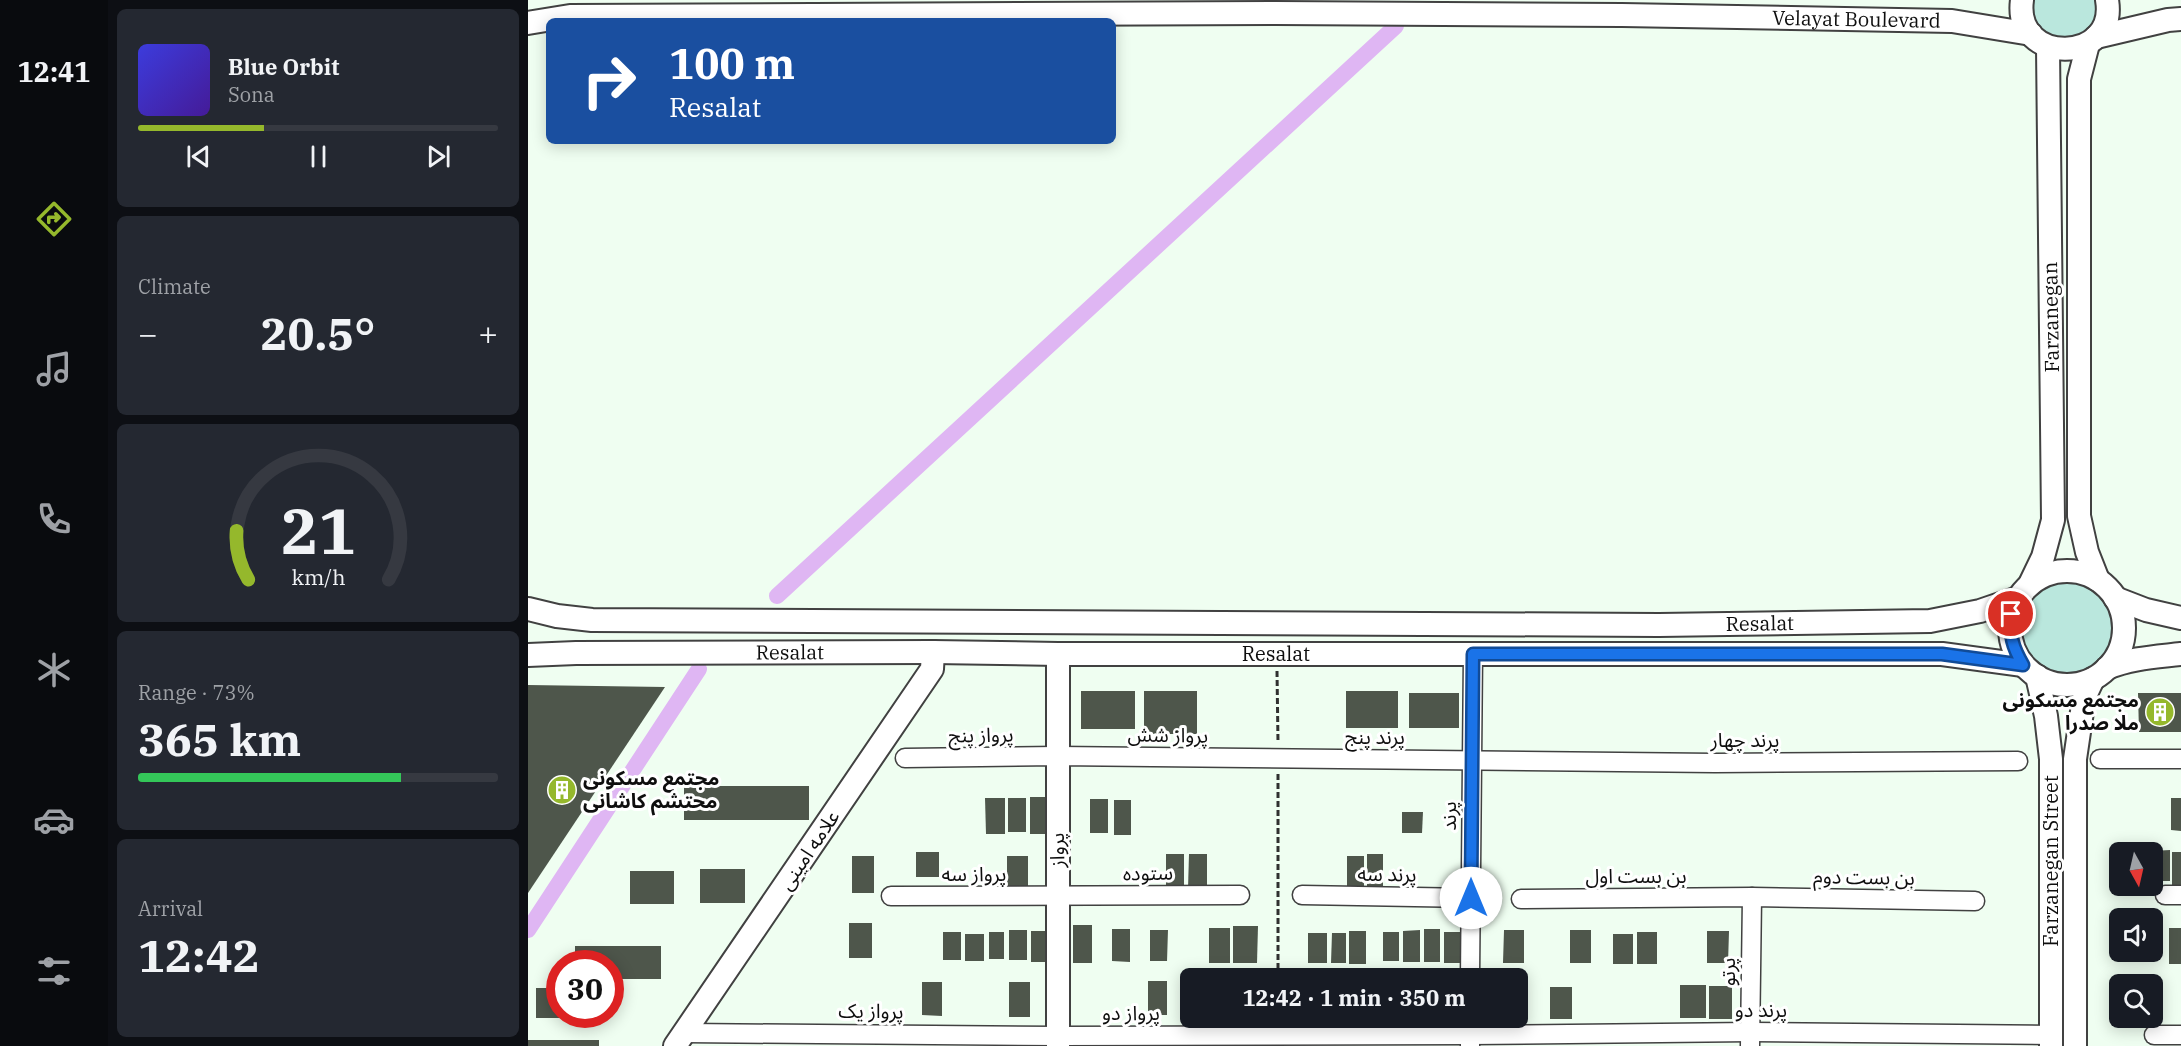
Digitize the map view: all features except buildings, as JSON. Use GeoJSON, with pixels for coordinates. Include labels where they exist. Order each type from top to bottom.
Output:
{"type":"FeatureCollection","features":[{"type":"Feature","properties":{"kind":"street","name":"Farzanegan"},"geometry":{"type":"LineString","coordinates":[[2022,0],[2023,16],[2040,40],[2053,519],[2043,557],[2024,591]]}},
{"type":"Feature","properties":{"kind":"street","name":"Farzanegan"},"geometry":{"type":"LineString","coordinates":[[2098,580],[2087,552],[2079,516],[2079,79],[2092,40],[2105,22],[2108,0]]}},
{"type":"Feature","properties":{"kind":"street","name":"Velayat Boulevard"},"geometry":{"type":"LineString","coordinates":[[558,18],[570,16],[1252,13],[1622,15],[1952,21],[2040,40],[2068,50],[2092,40]]}},
{"type":"Feature","properties":{"kind":"street","name":"Velayat Boulevard"},"geometry":{"type":"LineString","coordinates":[[528,23],[546,20]]}},
{"type":"Feature","properties":{"kind":"street"},"geometry":{"type":"LineString","coordinates":[[2092,40],[2169,20],[2181,20]]}},
{"type":"Feature","properties":{"kind":"street"},"geometry":{"type":"LineString","coordinates":[[2100,674],[2117,655],[2123,639],[2124,622],[2115,598],[2098,580],[2082,573],[2057,572],[2045,575],[2024,591],[2011,614],[2010,632],[2014,650],[2030,671],[2055,683],[2074,684],[2100,674],[2124,662],[2181,654]]}},
{"type":"Feature","properties":{"kind":"street","name":"Resalat"},"geometry":{"type":"LineString","coordinates":[[528,609],[592,621],[1659,625],[1930,621],[1980,611],[2024,591]]}},
{"type":"Feature","properties":{"kind":"street"},"geometry":{"type":"LineString","coordinates":[[2115,598],[2145,610],[2181,618]]}},
{"type":"Feature","properties":{"kind":"street","name":"Resalat"},"geometry":{"type":"LineString","coordinates":[[528,656],[576,652],[1942,654],[2030,671]]}},
{"type":"Feature","properties":{"kind":"street","name":"علامه امینی"},"geometry":{"type":"LineString","coordinates":[[680,1039],[932,669],[933,652]]}},
{"type":"Feature","properties":{"kind":"street","name":"پرواز"},"geometry":{"type":"LineString","coordinates":[[1058,654],[1058,1041]]}},
{"type":"Feature","properties":{"kind":"street","name":"پرند"},"geometry":{"type":"LineString","coordinates":[[1470,968],[1473,654]]}},
{"type":"Feature","properties":{"kind":"street","name":"Farzanegan Street"},"geometry":{"type":"LineString","coordinates":[[2030,671],[2046,716],[2051,759],[2051,1040]]}},
{"type":"Feature","properties":{"kind":"street","name":"Farzanegan Street"},"geometry":{"type":"LineString","coordinates":[[2074,1046],[2075,759],[2084,698],[2100,674]]}},
{"type":"Feature","properties":{"kind":"street","name":"پرواز شش"},"geometry":{"type":"LineString","coordinates":[[1057,756],[1278,759]]}},
{"type":"Feature","properties":{"kind":"street","name":"پرواز پنج"},"geometry":{"type":"LineString","coordinates":[[905,758],[1057,756]]}},
{"type":"Feature","properties":{"kind":"street","name":"پرند پنج"},"geometry":{"type":"LineString","coordinates":[[1278,759],[1472,759]]}},
{"type":"Feature","properties":{"kind":"street","name":"پرند چهار"},"geometry":{"type":"LineString","coordinates":[[1472,759],[1715,763],[2018,761]]}},
{"type":"Feature","properties":{"kind":"street"},"geometry":{"type":"LineString","coordinates":[[2100,759],[2181,759]]}},
{"type":"Feature","properties":{"kind":"street","name":"ستوده"},"geometry":{"type":"LineString","coordinates":[[1057,896],[1240,895]]}},
{"type":"Feature","properties":{"kind":"street","name":"پرند سه"},"geometry":{"type":"LineString","coordinates":[[1302,895],[1471,898]]}},
{"type":"Feature","properties":{"kind":"street","name":"پرواز سه"},"geometry":{"type":"LineString","coordinates":[[891,896],[1057,896]]}},
{"type":"Feature","properties":{"kind":"street","name":"بن بست اول"},"geometry":{"type":"LineString","coordinates":[[1521,899],[1752,897]]}},
{"type":"Feature","properties":{"kind":"street","name":"بن بست دوم"},"geometry":{"type":"LineString","coordinates":[[1752,897],[1975,901]]}},
{"type":"Feature","properties":{"kind":"street","name":"پرتو"},"geometry":{"type":"LineString","coordinates":[[1750,1039],[1752,897]]}},
{"type":"Feature","properties":{"kind":"street","name":"پرند دو"},"geometry":{"type":"LineString","coordinates":[[1278,1034],[1470,1033],[1750,1039],[2051,1040]]}},
{"type":"Feature","properties":{"kind":"street","name":"پرواز دو"},"geometry":{"type":"LineString","coordinates":[[1058,1041],[1278,1034]]}},
{"type":"Feature","properties":{"kind":"street"},"geometry":{"type":"LineString","coordinates":[[2154,1035],[2181,1035]]}},
{"type":"Feature","properties":{"kind":"street","name":"پرواز یک"},"geometry":{"type":"LineString","coordinates":[[680,1039],[1058,1041]]}},
{"type":"Feature","properties":{"kind":"path"},"geometry":{"type":"LineString","coordinates":[[1277,653],[1278,968]]}},
{"type":"Feature","properties":{"kind":"shaded area"},"geometry":{"type":"Polygon","coordinates":[[[2034,0],[2097,0],[2097,14],[2092,26],[2084,34],[2072,38],[2060,38],[2048,34],[2038,26],[2033,15],[2034,0]]]}},
{"type":"Feature","properties":{"kind":"shaded area"},"geometry":{"type":"Polygon","coordinates":[[[2067,579],[2085,582],[2101,593],[2112,609],[2115,627],[2112,645],[2101,661],[2085,672],[2067,675],[2049,672],[2033,661],[2022,645],[2019,627],[2022,609],[2033,593],[2049,582],[2067,579]]]}},
{"type":"Feature","properties":{"kind":"waterway"},"geometry":{"type":"LineString","coordinates":[[777,596],[1396,26]]}},
{"type":"Feature","properties":{"kind":"waterway"},"geometry":{"type":"LineString","coordinates":[[528,930],[699,669]]}},
{"type":"Feature","properties":{"kind":"place","name":"مجتمع مسکونی ملا صدرا"},"geometry":{"type":"Point","coordinates":[2160,712]}},
{"type":"Feature","properties":{"kind":"place","name":"مجتمع مسکونی محتشم کاشانی"},"geometry":{"type":"Point","coordinates":[562,790]}},
{"type":"Feature","properties":{"kind":"route"},"geometry":{"type":"LineString","coordinates":[[1471,898],[1473,654],[1942,654],[2023,665],[2014,650],[2010,632],[2011,614]]}}]}
